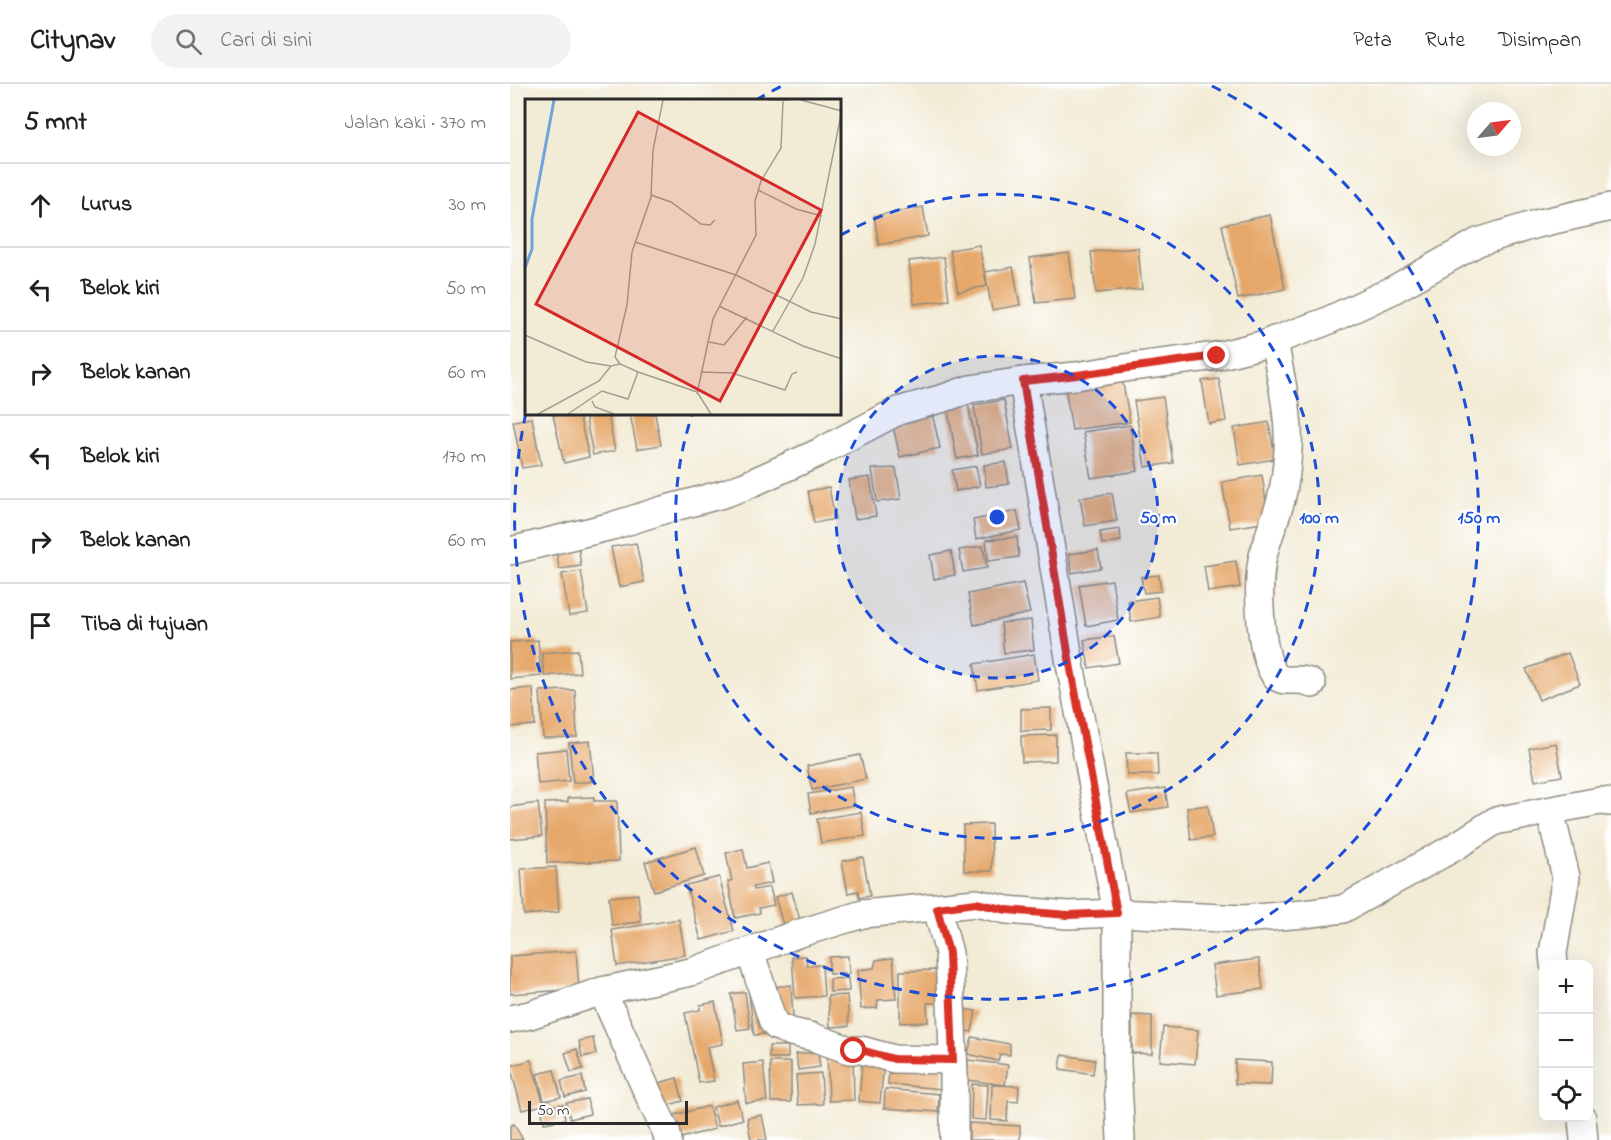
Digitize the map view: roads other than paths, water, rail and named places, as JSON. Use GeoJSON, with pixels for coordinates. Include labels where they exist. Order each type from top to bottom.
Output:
{"type":"FeatureCollection","features":[{"type":"Feature","properties":{"kind":"street"},"geometry":{"type":"LineString","coordinates":[[510,551],[612,526],[723,494],[818,453],[898,411],[970,389],[1217,356],[1274,340],[1325,322],[1391,291],[1478,242],[1536,224],[1611,207]]}},
{"type":"Feature","properties":{"kind":"street"},"geometry":{"type":"LineString","coordinates":[[1274,340],[1284,393],[1288,448],[1281,498],[1261,567],[1262,634],[1268,660],[1277,677],[1284,680],[1307,680],[1312,684]]}},
{"type":"Feature","properties":{"kind":"street"},"geometry":{"type":"LineString","coordinates":[[1023,381],[1070,664],[1117,913],[1117,1064],[1120,1140]]}},
{"type":"Feature","properties":{"kind":"street"},"geometry":{"type":"LineString","coordinates":[[510,1019],[530,1015],[602,991],[691,972],[797,934],[863,914],[976,903],[1007,910],[1068,915],[1117,913],[1243,919],[1343,909],[1453,848],[1495,821],[1599,801],[1611,802]]}},
{"type":"Feature","properties":{"kind":"street"},"geometry":{"type":"LineString","coordinates":[[1550,811],[1566,878],[1554,960]]}},
{"type":"Feature","properties":{"kind":"street"},"geometry":{"type":"LineString","coordinates":[[937,908],[949,953],[954,1140]]}},
{"type":"Feature","properties":{"kind":"street"},"geometry":{"type":"LineString","coordinates":[[750,951],[776,1026],[843,1049],[861,1050],[894,1059],[953,1060]]}},
{"type":"Feature","properties":{"kind":"street"},"geometry":{"type":"LineString","coordinates":[[602,991],[666,1131],[668,1140]]}},
{"type":"Feature","properties":{"kind":"street"},"geometry":{"type":"LineString","coordinates":[[1582,1122],[1584,1140]]}}]}
